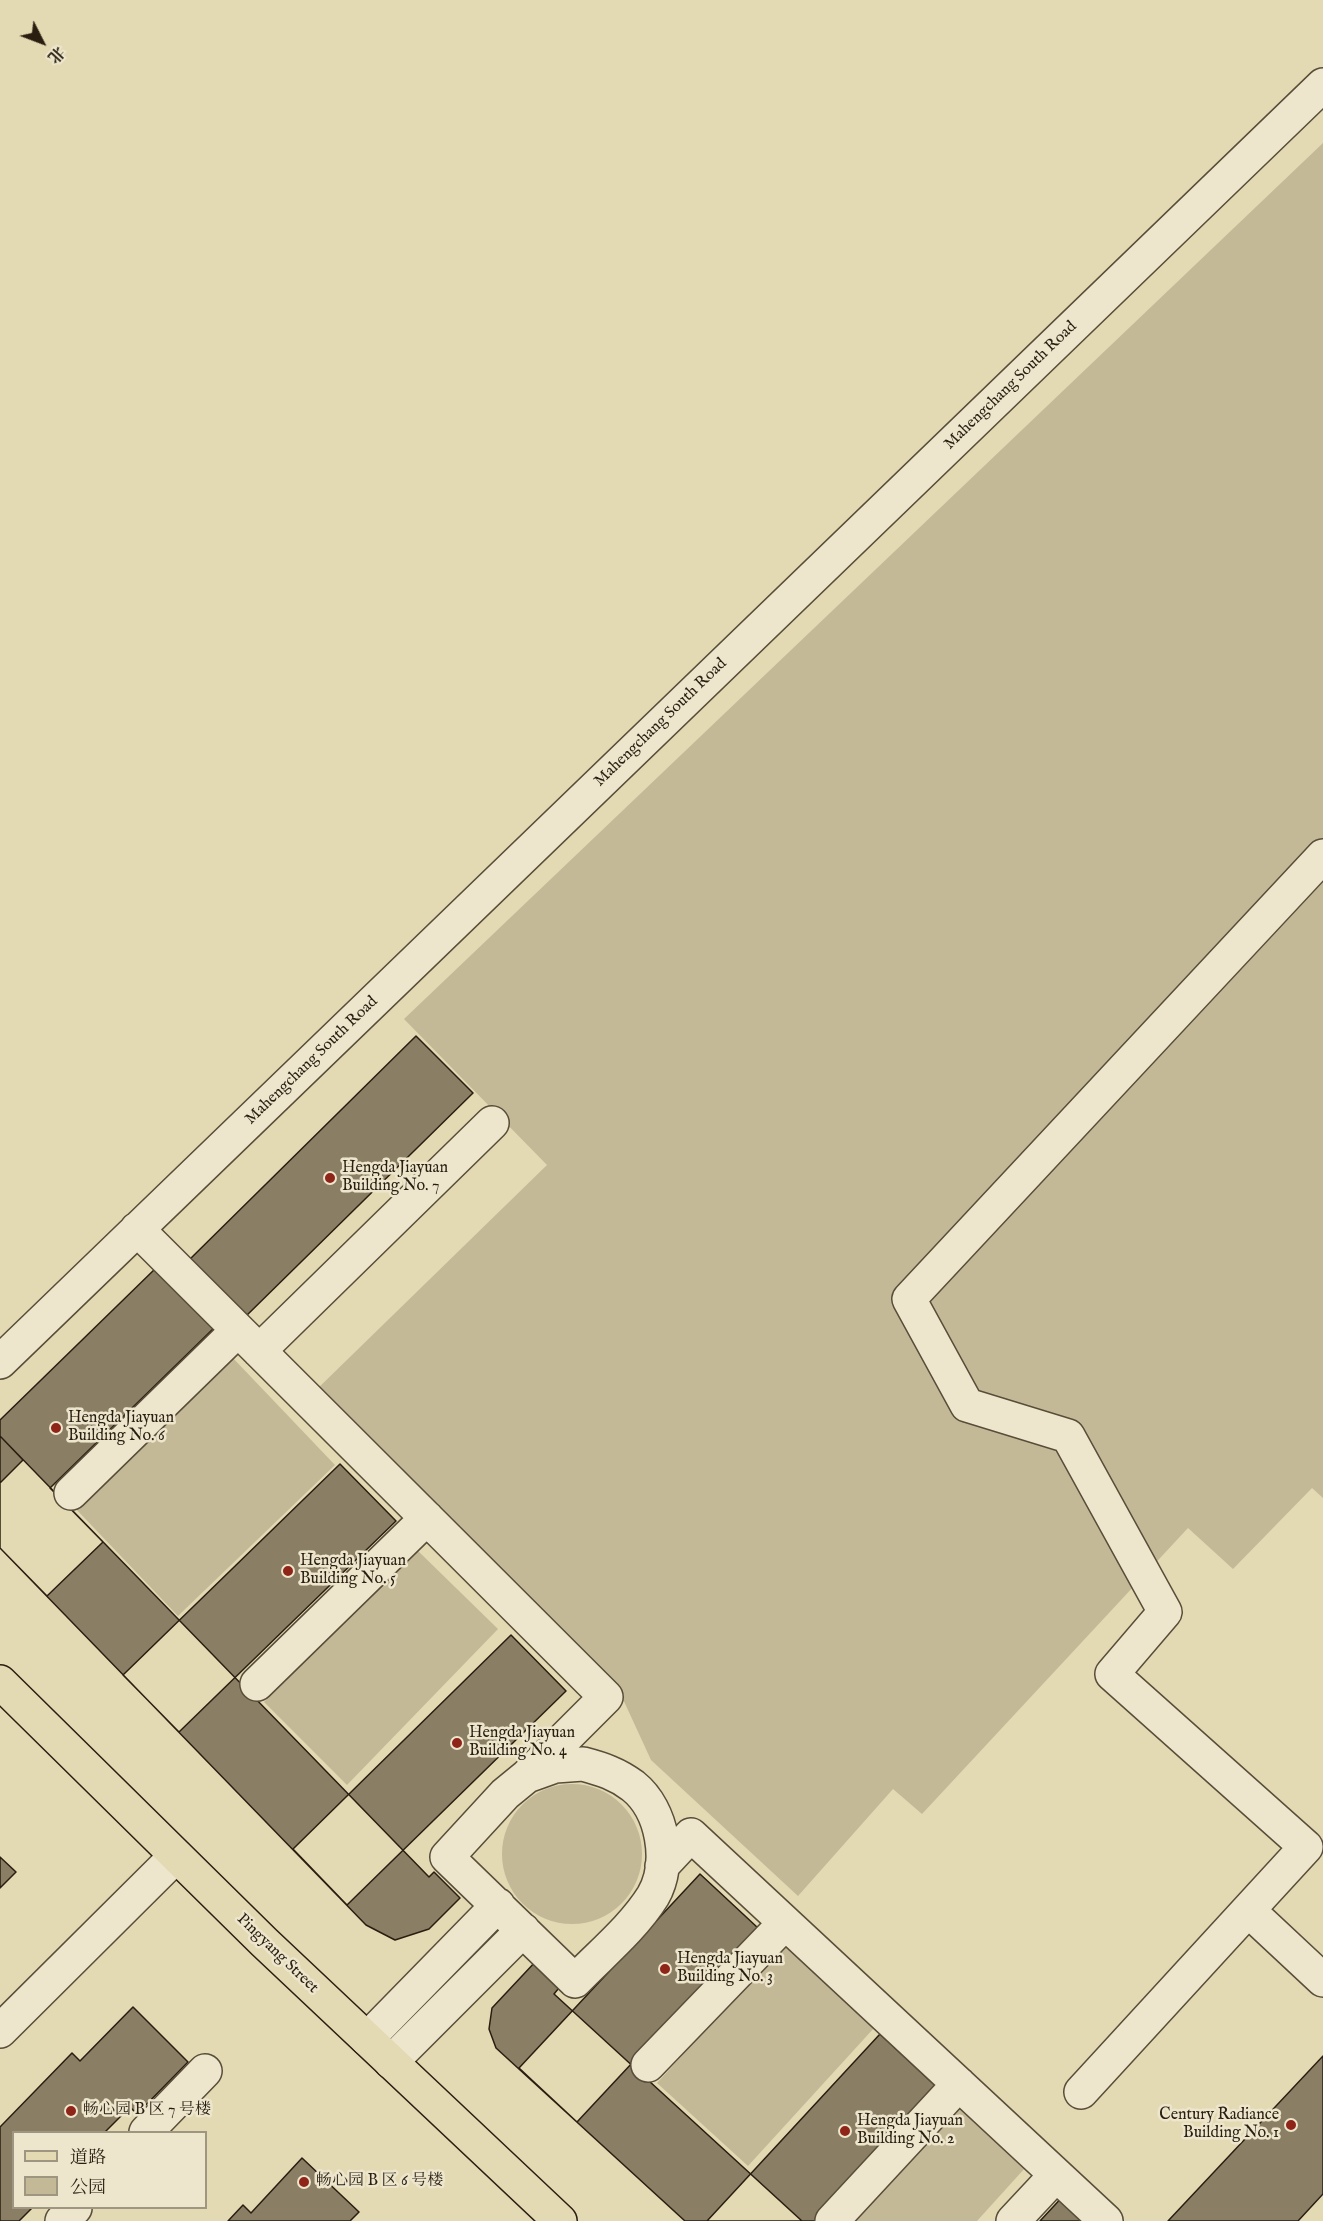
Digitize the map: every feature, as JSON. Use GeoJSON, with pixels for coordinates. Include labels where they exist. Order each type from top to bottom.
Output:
{"type":"FeatureCollection","features":[{"type":"Feature","properties":{"kind":"main road","name":"Pingyang Street"},"geometry":{"type":"LineString","coordinates":[[0,1682],[176,1856],[560,2221]]}},
{"type":"Feature","properties":{"kind":"street","name":"Mahengchang South Road"},"geometry":{"type":"LineString","coordinates":[[0,1362],[1323,85]]}},
{"type":"Feature","properties":{"kind":"street"},"geometry":{"type":"LineString","coordinates":[[1081,2092],[1306,1847],[1112,1674],[1166,1612],[1068,1436],[967,1405],[909,1299],[1323,856]]}},
{"type":"Feature","properties":{"kind":"street"},"geometry":{"type":"LineString","coordinates":[[71,1493],[248,1341],[492,1123]]}},
{"type":"Feature","properties":{"kind":"street"},"geometry":{"type":"LineString","coordinates":[[137,1229],[606,1697],[527,1776],[505,1794],[447,1857],[575,1981],[638,1917],[654,1894],[662,1866],[662,1838],[652,1810],[635,1788],[611,1772],[583,1764],[555,1766],[527,1776]]}},
{"type":"Feature","properties":{"kind":"street"},"geometry":{"type":"LineString","coordinates":[[256,1684],[427,1518]]}},
{"type":"Feature","properties":{"kind":"street"},"geometry":{"type":"LineString","coordinates":[[662,1866],[691,1835],[1106,2221]]}},
{"type":"Feature","properties":{"kind":"street"},"geometry":{"type":"LineString","coordinates":[[0,2031],[176,1856]]}},
{"type":"Feature","properties":{"kind":"street"},"geometry":{"type":"LineString","coordinates":[[367,2039],[498,1905]]}},
{"type":"Feature","properties":{"kind":"street"},"geometry":{"type":"LineString","coordinates":[[1248,1910],[1323,1980]]}},
{"type":"Feature","properties":{"kind":"street"},"geometry":{"type":"LineString","coordinates":[[648,2065],[785,1923]]}},
{"type":"Feature","properties":{"kind":"street"},"geometry":{"type":"LineString","coordinates":[[391,2062],[524,1930]]}},
{"type":"Feature","properties":{"kind":"street"},"geometry":{"type":"LineString","coordinates":[[148,2131],[205,2071]]}},
{"type":"Feature","properties":{"kind":"street"},"geometry":{"type":"LineString","coordinates":[[832,2221],[959,2084]]}},
{"type":"Feature","properties":{"kind":"street"},"geometry":{"type":"LineString","coordinates":[[1013,2221],[1056,2175]]}},
{"type":"Feature","properties":{"kind":"street"},"geometry":{"type":"LineString","coordinates":[[62,2221],[74,2209]]}},
{"type":"Feature","properties":{"kind":"green space"},"geometry":{"type":"Polygon","coordinates":[[[1323,143],[1323,1498],[1312,1488],[1233,1569],[1188,1528],[922,1814],[893,1789],[798,1896],[651,1760],[616,1684],[313,1393],[547,1165],[404,1019],[1323,143]]]}},
{"type":"Feature","properties":{"kind":"green space"},"geometry":{"type":"Polygon","coordinates":[[[231,1356],[335,1465],[178,1616],[74,1507],[231,1356]]]}},
{"type":"Feature","properties":{"kind":"green space"},"geometry":{"type":"Polygon","coordinates":[[[415,1548],[498,1629],[347,1785],[264,1702],[415,1548]]]}},
{"type":"Feature","properties":{"kind":"green space"},"geometry":{"type":"Polygon","coordinates":[[[572,1784],[599,1789],[621,1805],[637,1827],[642,1854],[637,1881],[621,1903],[599,1919],[572,1924],[545,1919],[523,1903],[507,1881],[502,1854],[507,1827],[523,1805],[545,1789],[572,1784]]]}},
{"type":"Feature","properties":{"kind":"green space"},"geometry":{"type":"Polygon","coordinates":[[[784,1944],[874,2028],[748,2166],[657,2083],[784,1944]]]}},
{"type":"Feature","properties":{"kind":"green space"},"geometry":{"type":"Polygon","coordinates":[[[956,2104],[1025,2168],[977,2221],[849,2221],[956,2104]]]}},
{"type":"Feature","properties":{"kind":"building","name":"Hengda Jiayuan Building No. 7"},"geometry":{"type":"Polygon","coordinates":[[[416,1036],[473,1093],[243,1319],[187,1262],[416,1036]]]}},
{"type":"Feature","properties":{"kind":"building","name":"Hengda Jiayuan Building No. 6"},"geometry":{"type":"Polygon","coordinates":[[[157,1267],[215,1327],[50,1488],[103,1542],[47,1596],[0,1548],[0,1483],[23,1460],[0,1436],[0,1420],[157,1267]]]}},
{"type":"Feature","properties":{"kind":"building"},"geometry":{"type":"Polygon","coordinates":[[[0,1436],[429,1877],[434,1872],[460,1898],[429,1929],[395,1940],[366,1925],[0,1548],[0,1436]]]}},
{"type":"Feature","properties":{"kind":"building","name":"Hengda Jiayuan Building No. 5"},"geometry":{"type":"Polygon","coordinates":[[[340,1464],[396,1521],[179,1732],[123,1675],[340,1464]]]}},
{"type":"Feature","properties":{"kind":"building","name":"Hengda Jiayuan Building No. 4"},"geometry":{"type":"Polygon","coordinates":[[[511,1635],[566,1691],[347,1905],[293,1849],[511,1635]]]}},
{"type":"Feature","properties":{"kind":"building"},"geometry":{"type":"Polygon","coordinates":[[[0,1857],[16,1872],[0,1888],[0,1857]]]}},
{"type":"Feature","properties":{"kind":"building","name":"Hengda Jiayuan Building No. 3"},"geometry":{"type":"Polygon","coordinates":[[[700,1874],[758,1928],[577,2122],[519,2068],[700,1874]]]}},
{"type":"Feature","properties":{"kind":"building"},"geometry":{"type":"Polygon","coordinates":[[[537,1960],[563,1983],[554,1994],[802,2221],[685,2221],[496,2048],[489,2029],[492,2008],[537,1960]]]}},
{"type":"Feature","properties":{"kind":"building","name":"畅心园 B 区 7 号楼"},"geometry":{"type":"Polygon","coordinates":[[[133,2007],[188,2062],[137,2114],[130,2107],[106,2131],[12,2131],[12,2209],[31,2209],[19,2221],[0,2221],[0,2127],[72,2053],[80,2061],[133,2007]]]}},
{"type":"Feature","properties":{"kind":"building","name":"Hengda Jiayuan Building No. 2"},"geometry":{"type":"Polygon","coordinates":[[[880,2034],[939,2089],[817,2221],[707,2221],[880,2034]]]}},
{"type":"Feature","properties":{"kind":"building","name":"Century Radiance Building No. 1"},"geometry":{"type":"Polygon","coordinates":[[[1323,2056],[1323,2194],[1298,2221],[1168,2221],[1323,2056]]]}},
{"type":"Feature","properties":{"kind":"building","name":"畅心园 B 区 6 号楼"},"geometry":{"type":"Polygon","coordinates":[[[302,2158],[359,2212],[350,2221],[228,2221],[243,2205],[251,2213],[302,2158]]]}},
{"type":"Feature","properties":{"kind":"building"},"geometry":{"type":"Polygon","coordinates":[[[1066,2193],[1097,2221],[1040,2221],[1066,2193]]]}},
{"type":"Feature","properties":{"kind":"place","name":"Hengda Jiayuan Building No. 7"},"geometry":{"type":"Point","coordinates":[330,1178]}},
{"type":"Feature","properties":{"kind":"place","name":"Hengda Jiayuan Building No. 6"},"geometry":{"type":"Point","coordinates":[56,1428]}},
{"type":"Feature","properties":{"kind":"place","name":"Hengda Jiayuan Building No. 5"},"geometry":{"type":"Point","coordinates":[288,1571]}},
{"type":"Feature","properties":{"kind":"place","name":"Hengda Jiayuan Building No. 4"},"geometry":{"type":"Point","coordinates":[457,1743]}},
{"type":"Feature","properties":{"kind":"place","name":"Hengda Jiayuan Building No. 3"},"geometry":{"type":"Point","coordinates":[665,1969]}},
{"type":"Feature","properties":{"kind":"place","name":"畅心园 B 区 7 号楼"},"geometry":{"type":"Point","coordinates":[71,2111]}},
{"type":"Feature","properties":{"kind":"place","name":"Century Radiance Building No. 1"},"geometry":{"type":"Point","coordinates":[1291,2125]}},
{"type":"Feature","properties":{"kind":"place","name":"Hengda Jiayuan Building No. 2"},"geometry":{"type":"Point","coordinates":[845,2131]}},
{"type":"Feature","properties":{"kind":"place","name":"畅心园 B 区 6 号楼"},"geometry":{"type":"Point","coordinates":[304,2182]}}]}
